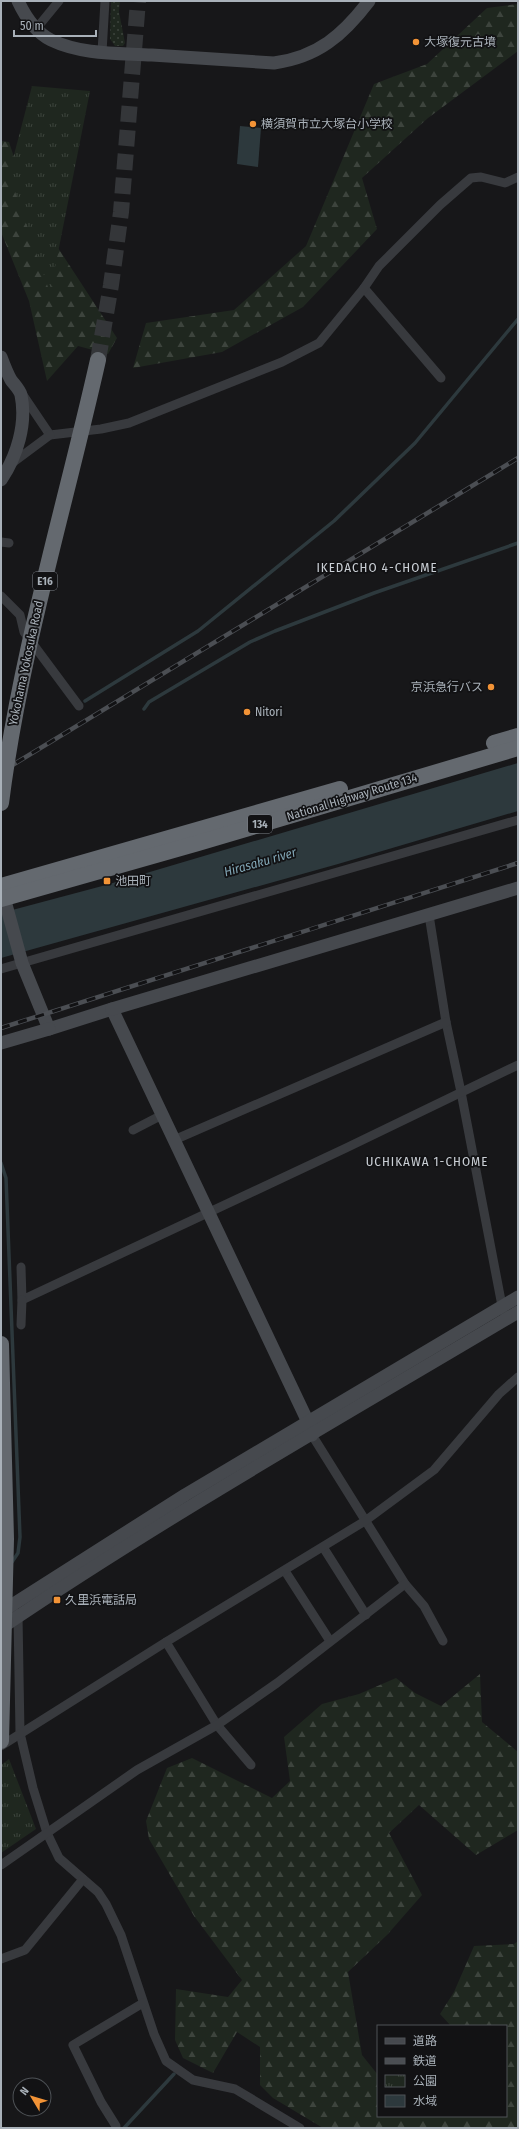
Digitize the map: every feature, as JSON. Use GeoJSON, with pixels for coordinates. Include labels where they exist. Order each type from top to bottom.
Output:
{"type":"FeatureCollection","features":[{"type":"Feature","properties":{"kind":"highway","name":"Yokohama Yokosuka Road"},"geometry":{"type":"LineString","coordinates":[[1,750],[27,622],[94,359],[24,667],[8,751],[1,803]]}},
{"type":"Feature","properties":{"kind":"highway","name":"National Highway Route 134"},"geometry":{"type":"LineString","coordinates":[[3,895],[518,736]]}},
{"type":"Feature","properties":{"kind":"highway","name":"National Highway Route 134"},"geometry":{"type":"LineString","coordinates":[[3,895],[198,843],[518,748]]}},
{"type":"Feature","properties":{"kind":"highway"},"geometry":{"type":"LineString","coordinates":[[1,1344],[6,1539],[1,1740]]}},
{"type":"Feature","properties":{"kind":"street"},"geometry":{"type":"LineString","coordinates":[[18,1],[23,13],[36,29],[49,39],[71,48],[102,52],[274,63],[292,61],[314,52],[337,38],[369,1]]}},
{"type":"Feature","properties":{"kind":"street"},"geometry":{"type":"LineString","coordinates":[[36,29],[59,1]]}},
{"type":"Feature","properties":{"kind":"street"},"geometry":{"type":"LineString","coordinates":[[102,52],[105,1]]}},
{"type":"Feature","properties":{"kind":"street"},"geometry":{"type":"LineString","coordinates":[[1,480],[12,464],[50,435],[101,429],[129,423],[282,362],[319,343],[364,288],[379,266],[440,205],[471,178],[481,177],[504,183],[518,177]]}},
{"type":"Feature","properties":{"kind":"street"},"geometry":{"type":"LineString","coordinates":[[364,288],[441,378]]}},
{"type":"Feature","properties":{"kind":"street"},"geometry":{"type":"LineString","coordinates":[[1,357],[6,380],[22,394],[50,435]]}},
{"type":"Feature","properties":{"kind":"street"},"geometry":{"type":"LineString","coordinates":[[12,464],[19,440],[22,419],[22,394]]}},
{"type":"Feature","properties":{"kind":"street"},"geometry":{"type":"LineString","coordinates":[[1,596],[20,615],[24,632],[79,706]]}},
{"type":"Feature","properties":{"kind":"street"},"geometry":{"type":"LineString","coordinates":[[2,969],[21,960],[518,820]]}},
{"type":"Feature","properties":{"kind":"street"},"geometry":{"type":"LineString","coordinates":[[1,1043],[518,888]]}},
{"type":"Feature","properties":{"kind":"street"},"geometry":{"type":"LineString","coordinates":[[3,895],[21,960],[49,1029]]}},
{"type":"Feature","properties":{"kind":"street"},"geometry":{"type":"LineString","coordinates":[[428,915],[446,1022],[461,1092],[504,1320]]}},
{"type":"Feature","properties":{"kind":"street"},"geometry":{"type":"LineString","coordinates":[[112,1009],[310,1429],[405,1584],[424,1606],[443,1641]]}},
{"type":"Feature","properties":{"kind":"street"},"geometry":{"type":"LineString","coordinates":[[174,1140],[446,1022]]}},
{"type":"Feature","properties":{"kind":"street"},"geometry":{"type":"LineString","coordinates":[[22,1300],[518,1065]]}},
{"type":"Feature","properties":{"kind":"street"},"geometry":{"type":"LineString","coordinates":[[133,1130],[162,1115]]}},
{"type":"Feature","properties":{"kind":"street"},"geometry":{"type":"LineString","coordinates":[[21,1267],[21,1325]]}},
{"type":"Feature","properties":{"kind":"street"},"geometry":{"type":"LineString","coordinates":[[310,1429],[518,1297]]}},
{"type":"Feature","properties":{"kind":"street"},"geometry":{"type":"LineString","coordinates":[[1,1628],[10,1611],[179,1499],[310,1429],[518,1312]]}},
{"type":"Feature","properties":{"kind":"street"},"geometry":{"type":"LineString","coordinates":[[1,1746],[166,1642],[365,1521],[434,1470],[499,1394],[518,1377]]}},
{"type":"Feature","properties":{"kind":"street"},"geometry":{"type":"LineString","coordinates":[[323,1547],[366,1615]]}},
{"type":"Feature","properties":{"kind":"street"},"geometry":{"type":"LineString","coordinates":[[285,1571],[330,1641]]}},
{"type":"Feature","properties":{"kind":"street"},"geometry":{"type":"LineString","coordinates":[[1,1865],[137,1770],[217,1725],[277,1682],[405,1584]]}},
{"type":"Feature","properties":{"kind":"street"},"geometry":{"type":"LineString","coordinates":[[10,1611],[20,1733],[33,1788],[47,1833],[59,1858],[98,1892],[121,1935],[143,2003],[166,2060],[193,2080],[235,2089],[300,2128]]}},
{"type":"Feature","properties":{"kind":"street"},"geometry":{"type":"LineString","coordinates":[[166,1642],[217,1725],[251,1765]]}},
{"type":"Feature","properties":{"kind":"street"},"geometry":{"type":"LineString","coordinates":[[1,1959],[25,1950],[83,1879]]}},
{"type":"Feature","properties":{"kind":"street"},"geometry":{"type":"LineString","coordinates":[[116,2126],[101,2102],[73,2045],[143,2003]]}},
{"type":"Feature","properties":{"kind":"green space"},"geometry":{"type":"Polygon","coordinates":[[[111,1],[120,1],[119,12],[125,43],[123,46],[115,46],[110,39],[111,1]]]}},
{"type":"Feature","properties":{"kind":"green space"},"geometry":{"type":"Polygon","coordinates":[[[518,4],[518,51],[428,118],[362,178],[377,229],[303,307],[222,352],[133,368],[146,323],[234,310],[306,246],[374,84],[427,64],[487,8],[518,4]]]}},
{"type":"Feature","properties":{"kind":"green space"},"geometry":{"type":"Polygon","coordinates":[[[32,86],[90,91],[50,293],[9,174],[32,86]]]}},
{"type":"Feature","properties":{"kind":"green space"},"geometry":{"type":"Polygon","coordinates":[[[1,141],[9,142],[30,205],[117,338],[108,354],[78,346],[47,381],[29,301],[1,232],[1,141]]]}},
{"type":"Feature","properties":{"kind":"green space"},"geometry":{"type":"Polygon","coordinates":[[[480,1674],[482,1722],[518,1752],[518,1830],[476,1855],[419,1805],[389,1833],[422,1895],[387,1935],[348,1972],[362,2055],[377,2074],[377,2117],[507,2117],[507,2025],[450,2025],[440,2014],[454,1992],[474,1946],[514,1944],[518,1941],[518,2128],[323,2128],[273,2098],[260,2085],[260,2047],[237,2032],[213,2073],[183,2058],[175,2040],[176,1989],[228,1997],[242,1980],[194,1916],[149,1839],[146,1821],[167,1768],[192,1758],[272,1798],[290,1781],[284,1737],[322,1704],[359,1694],[396,1678],[415,1693],[441,1706],[480,1674]]]}},
{"type":"Feature","properties":{"kind":"green space"},"geometry":{"type":"Polygon","coordinates":[[[9,1759],[36,1829],[1,1853],[1,1765],[9,1759]]]}},
{"type":"Feature","properties":{"kind":"water"},"geometry":{"type":"Polygon","coordinates":[[[240,126],[261,128],[258,167],[237,164],[240,126]]]}},
{"type":"Feature","properties":{"kind":"water","name":"Hirasaku river"},"geometry":{"type":"Polygon","coordinates":[[[518,763],[518,811],[338,864],[1,958],[1,913],[106,885],[518,763]]]}},
{"type":"Feature","properties":{"kind":"waterway"},"geometry":{"type":"LineString","coordinates":[[85,701],[198,631],[334,521],[415,443],[518,319]]}},
{"type":"Feature","properties":{"kind":"waterway"},"geometry":{"type":"LineString","coordinates":[[144,709],[149,702],[250,642],[374,593],[518,543]]}},
{"type":"Feature","properties":{"kind":"waterway"},"geometry":{"type":"LineString","coordinates":[[1,1163],[6,1178],[20,1537],[18,1553],[12,1562]]}},
{"type":"Feature","properties":{"kind":"waterway"},"geometry":{"type":"LineString","coordinates":[[124,2128],[174,2074]]}},
{"type":"Feature","properties":{"kind":"tunnel"},"geometry":{"type":"LineString","coordinates":[[98,360],[111,285],[121,212],[138,1]]}},
{"type":"Feature","properties":{"kind":"railway"},"geometry":{"type":"LineString","coordinates":[[1,772],[518,458]]}},
{"type":"Feature","properties":{"kind":"railway"},"geometry":{"type":"LineString","coordinates":[[1,1028],[518,863]]}},
{"type":"Feature","properties":{"kind":"place","name":"大塚復元古墳"},"geometry":{"type":"Point","coordinates":[416,42]}},
{"type":"Feature","properties":{"kind":"place","name":"横須賀市立大塚台小学校"},"geometry":{"type":"Point","coordinates":[253,124]}},
{"type":"Feature","properties":{"kind":"place","name":"京浜急行バス"},"geometry":{"type":"Point","coordinates":[491,687]}},
{"type":"Feature","properties":{"kind":"place","name":"Nitori"},"geometry":{"type":"Point","coordinates":[247,712]}},
{"type":"Feature","properties":{"kind":"place","name":"池田町"},"geometry":{"type":"Point","coordinates":[107,881]}},
{"type":"Feature","properties":{"kind":"place","name":"久里浜電話局"},"geometry":{"type":"Point","coordinates":[57,1600]}},
{"type":"Feature","properties":{"kind":"district","name":"IKEDACHO 4-CHOME"},"geometry":{"type":"Point","coordinates":[377,567]}},
{"type":"Feature","properties":{"kind":"district","name":"UCHIKAWA 1-CHOME"},"geometry":{"type":"Point","coordinates":[427,1161]}}]}
